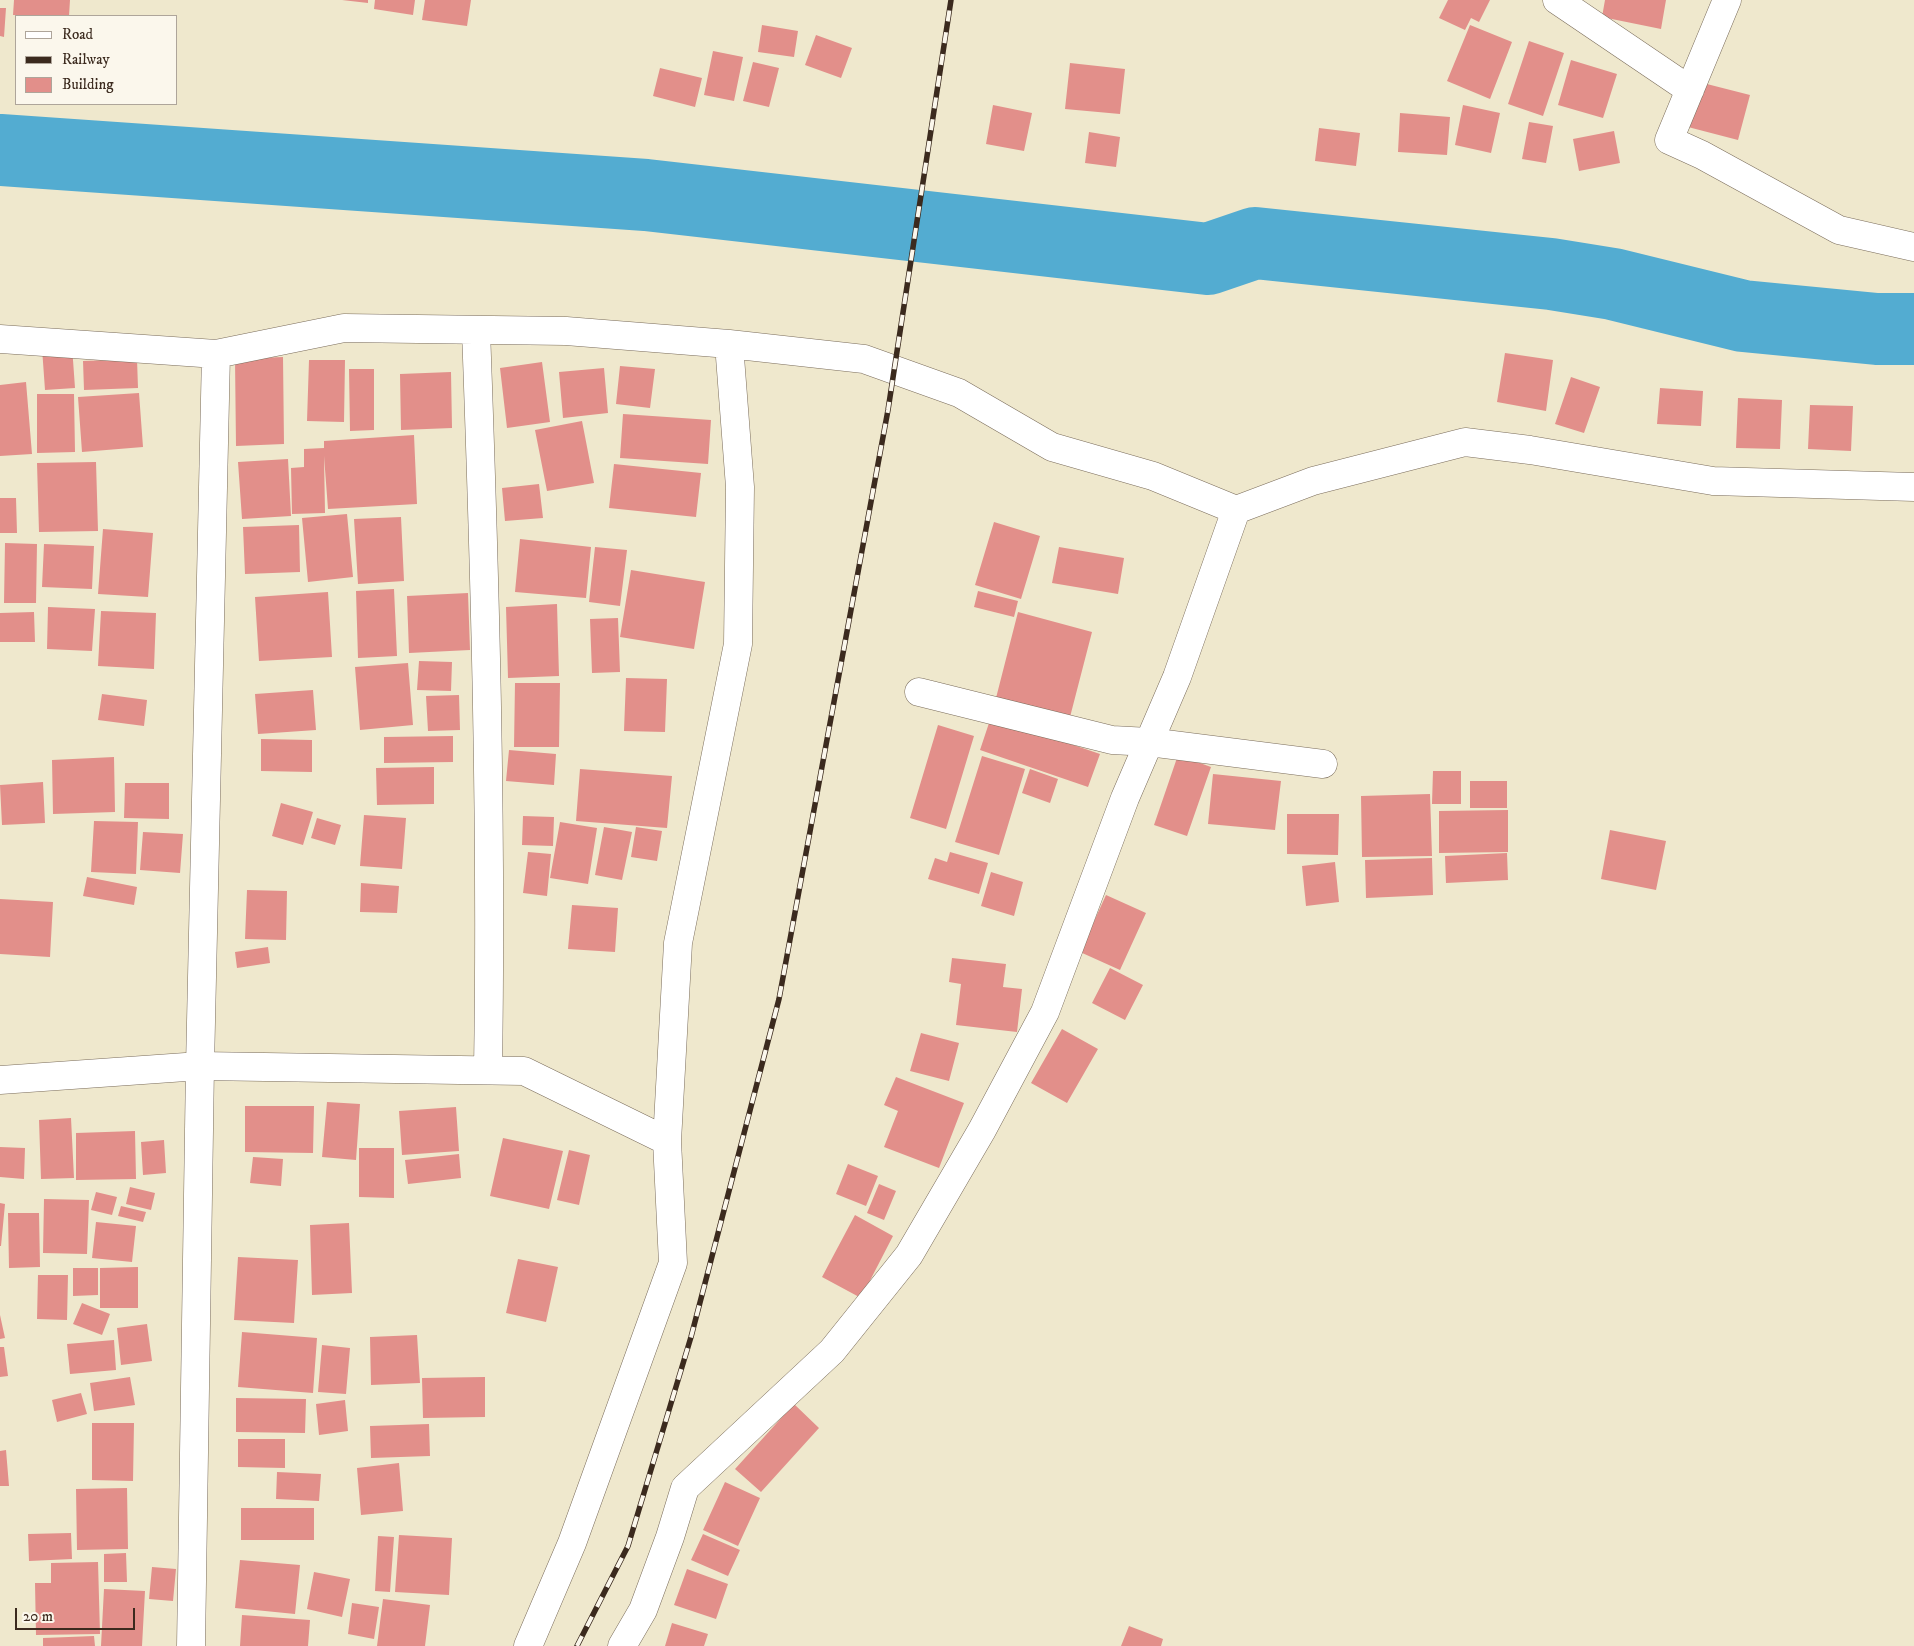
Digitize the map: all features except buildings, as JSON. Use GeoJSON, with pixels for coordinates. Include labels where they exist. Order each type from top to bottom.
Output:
{"type":"FeatureCollection","features":[{"type":"Feature","properties":{"kind":"street"},"geometry":{"type":"LineString","coordinates":[[1557,0],[1690,90]]}},
{"type":"Feature","properties":{"kind":"street"},"geometry":{"type":"LineString","coordinates":[[1727,0],[1669,140],[1702,155],[1839,230],[1914,247]]}},
{"type":"Feature","properties":{"kind":"street"},"geometry":{"type":"LineString","coordinates":[[0,339],[216,354],[344,328],[566,330],[729,344],[864,359],[959,393],[1052,447],[1153,476],[1236,510],[1313,481],[1465,442],[1530,450],[1714,481],[1914,487]]}},
{"type":"Feature","properties":{"kind":"street"},"geometry":{"type":"LineString","coordinates":[[476,330],[488,680],[490,918],[488,1070]]}},
{"type":"Feature","properties":{"kind":"street"},"geometry":{"type":"LineString","coordinates":[[528,1646],[572,1544],[673,1263],[666,1141],[678,943],[738,644],[740,487],[729,344]]}},
{"type":"Feature","properties":{"kind":"street"},"geometry":{"type":"LineString","coordinates":[[191,1646],[200,1066],[216,354]]}},
{"type":"Feature","properties":{"kind":"street"},"geometry":{"type":"LineString","coordinates":[[622,1646],[642,1610],[670,1537],[685,1488],[832,1351],[909,1255],[982,1130],[1044,1012],[1125,798],[1177,677],[1236,510]]}},
{"type":"Feature","properties":{"kind":"street"},"geometry":{"type":"LineString","coordinates":[[919,692],[1112,740],[1149,742],[1323,764]]}},
{"type":"Feature","properties":{"kind":"street"},"geometry":{"type":"LineString","coordinates":[[0,1080],[200,1066],[524,1071],[666,1141]]}},
{"type":"Feature","properties":{"kind":"waterway"},"geometry":{"type":"LineString","coordinates":[[0,150],[646,195],[1208,259],[1255,243],[1551,274],[1613,284],[1743,316],[1877,329],[1914,329]]}},
{"type":"Feature","properties":{"kind":"railway"},"geometry":{"type":"LineString","coordinates":[[577,1646],[628,1546],[691,1337],[779,999],[888,410],[951,0]]}}]}
